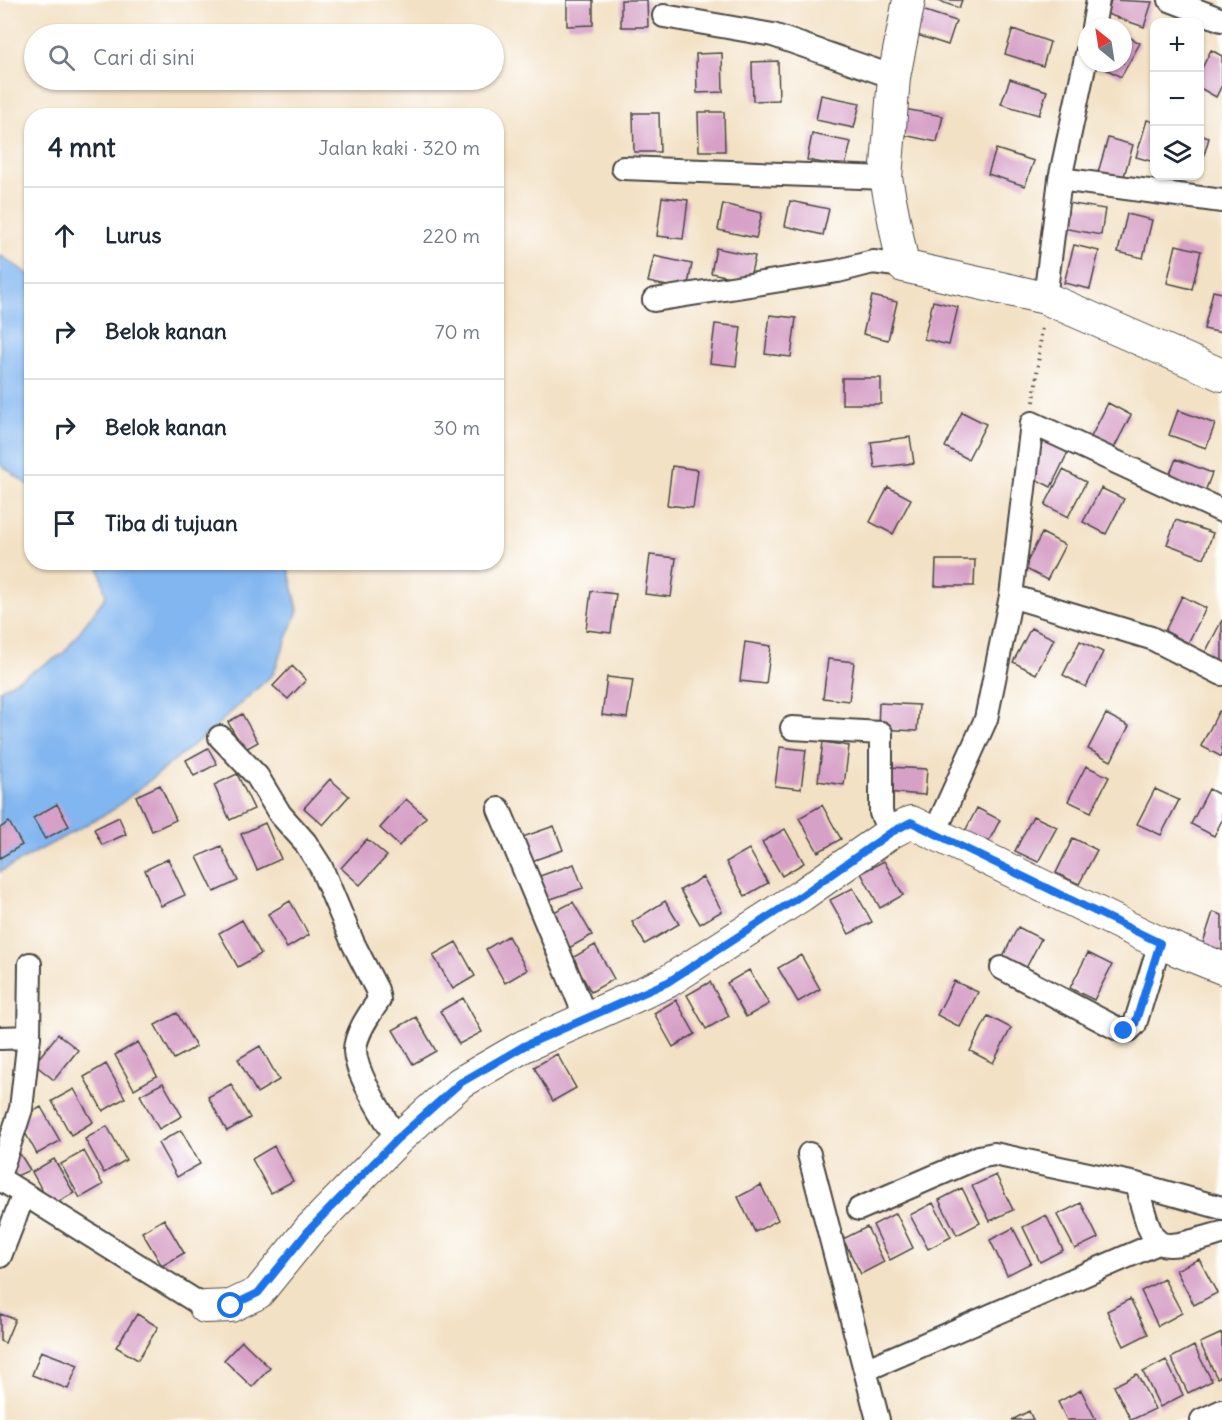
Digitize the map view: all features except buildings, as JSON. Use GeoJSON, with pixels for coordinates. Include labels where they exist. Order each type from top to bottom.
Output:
{"type":"FeatureCollection","features":[{"type":"Feature","properties":{"kind":"street"},"geometry":{"type":"LineString","coordinates":[[903,266],[886,178],[894,77],[909,0]]}},
{"type":"Feature","properties":{"kind":"street"},"geometry":{"type":"LineString","coordinates":[[1095,18],[1098,0]]}},
{"type":"Feature","properties":{"kind":"street"},"geometry":{"type":"LineString","coordinates":[[1170,0],[1222,20]]}},
{"type":"Feature","properties":{"kind":"street"},"geometry":{"type":"LineString","coordinates":[[664,16],[773,35],[894,77]]}},
{"type":"Feature","properties":{"kind":"street"},"geometry":{"type":"LineString","coordinates":[[1045,298],[1060,179],[1083,72]]}},
{"type":"Feature","properties":{"kind":"street"},"geometry":{"type":"LineString","coordinates":[[624,168],[886,178]]}},
{"type":"Feature","properties":{"kind":"street"},"geometry":{"type":"LineString","coordinates":[[1060,179],[1222,201]]}},
{"type":"Feature","properties":{"kind":"street"},"geometry":{"type":"LineString","coordinates":[[654,300],[838,271],[873,262],[903,266],[1045,298],[1222,375]]}},
{"type":"Feature","properties":{"kind":"street"},"geometry":{"type":"LineString","coordinates":[[935,832],[986,719],[1011,596],[1032,423],[1222,511]]}},
{"type":"Feature","properties":{"kind":"street"},"geometry":{"type":"LineString","coordinates":[[1011,596],[1152,638],[1222,674]]}},
{"type":"Feature","properties":{"kind":"street"},"geometry":{"type":"LineString","coordinates":[[792,728],[881,733],[881,813],[890,833]]}},
{"type":"Feature","properties":{"kind":"street"},"geometry":{"type":"LineString","coordinates":[[220,737],[257,776],[280,814],[305,842],[321,867],[353,943],[377,990],[379,1000],[367,1018],[355,1049],[360,1069],[396,1140]]}},
{"type":"Feature","properties":{"kind":"street"},"geometry":{"type":"LineString","coordinates":[[499,809],[586,1018]]}},
{"type":"Feature","properties":{"kind":"street"},"geometry":{"type":"LineString","coordinates":[[0,1179],[205,1307],[231,1306],[258,1293],[309,1230],[396,1140],[460,1083],[524,1046],[668,982],[802,895],[890,833],[911,822],[1160,943],[1222,968]]}},
{"type":"Feature","properties":{"kind":"street"},"geometry":{"type":"LineString","coordinates":[[1002,968],[1124,1031],[1135,1024],[1160,943]]}},
{"type":"Feature","properties":{"kind":"street"},"geometry":{"type":"LineString","coordinates":[[0,1173],[21,1109],[29,1037],[30,964]]}},
{"type":"Feature","properties":{"kind":"street"},"geometry":{"type":"LineString","coordinates":[[0,1038],[29,1037]]}},
{"type":"Feature","properties":{"kind":"street"},"geometry":{"type":"LineString","coordinates":[[809,1154],[878,1420]]}},
{"type":"Feature","properties":{"kind":"street"},"geometry":{"type":"LineString","coordinates":[[859,1209],[979,1157],[994,1154],[1136,1184],[1222,1208]]}},
{"type":"Feature","properties":{"kind":"street"},"geometry":{"type":"LineString","coordinates":[[1136,1184],[1149,1231],[1158,1243],[1173,1247],[1222,1233]]}},
{"type":"Feature","properties":{"kind":"street"},"geometry":{"type":"LineString","coordinates":[[0,1256],[24,1194]]}},
{"type":"Feature","properties":{"kind":"street"},"geometry":{"type":"LineString","coordinates":[[865,1370],[1158,1243]]}},
{"type":"Feature","properties":{"kind":"street"},"geometry":{"type":"LineString","coordinates":[[1202,1420],[1222,1411]]}},
{"type":"Feature","properties":{"kind":"path"},"geometry":{"type":"LineString","coordinates":[[1032,423],[1045,298]]}},
{"type":"Feature","properties":{"kind":"water"},"geometry":{"type":"Polygon","coordinates":[[[0,255],[24,271],[24,482],[0,464],[0,255]]]}},
{"type":"Feature","properties":{"kind":"water"},"geometry":{"type":"Polygon","coordinates":[[[100,570],[289,570],[298,610],[273,674],[214,728],[113,810],[0,872],[0,690],[63,654],[106,596],[100,570]]]}},
{"type":"Feature","properties":{"kind":"route"},"geometry":{"type":"LineString","coordinates":[[231,1306],[258,1293],[309,1230],[396,1140],[460,1083],[524,1046],[668,982],[802,895],[890,833],[911,822],[1160,943],[1135,1024],[1124,1031]]}}]}
